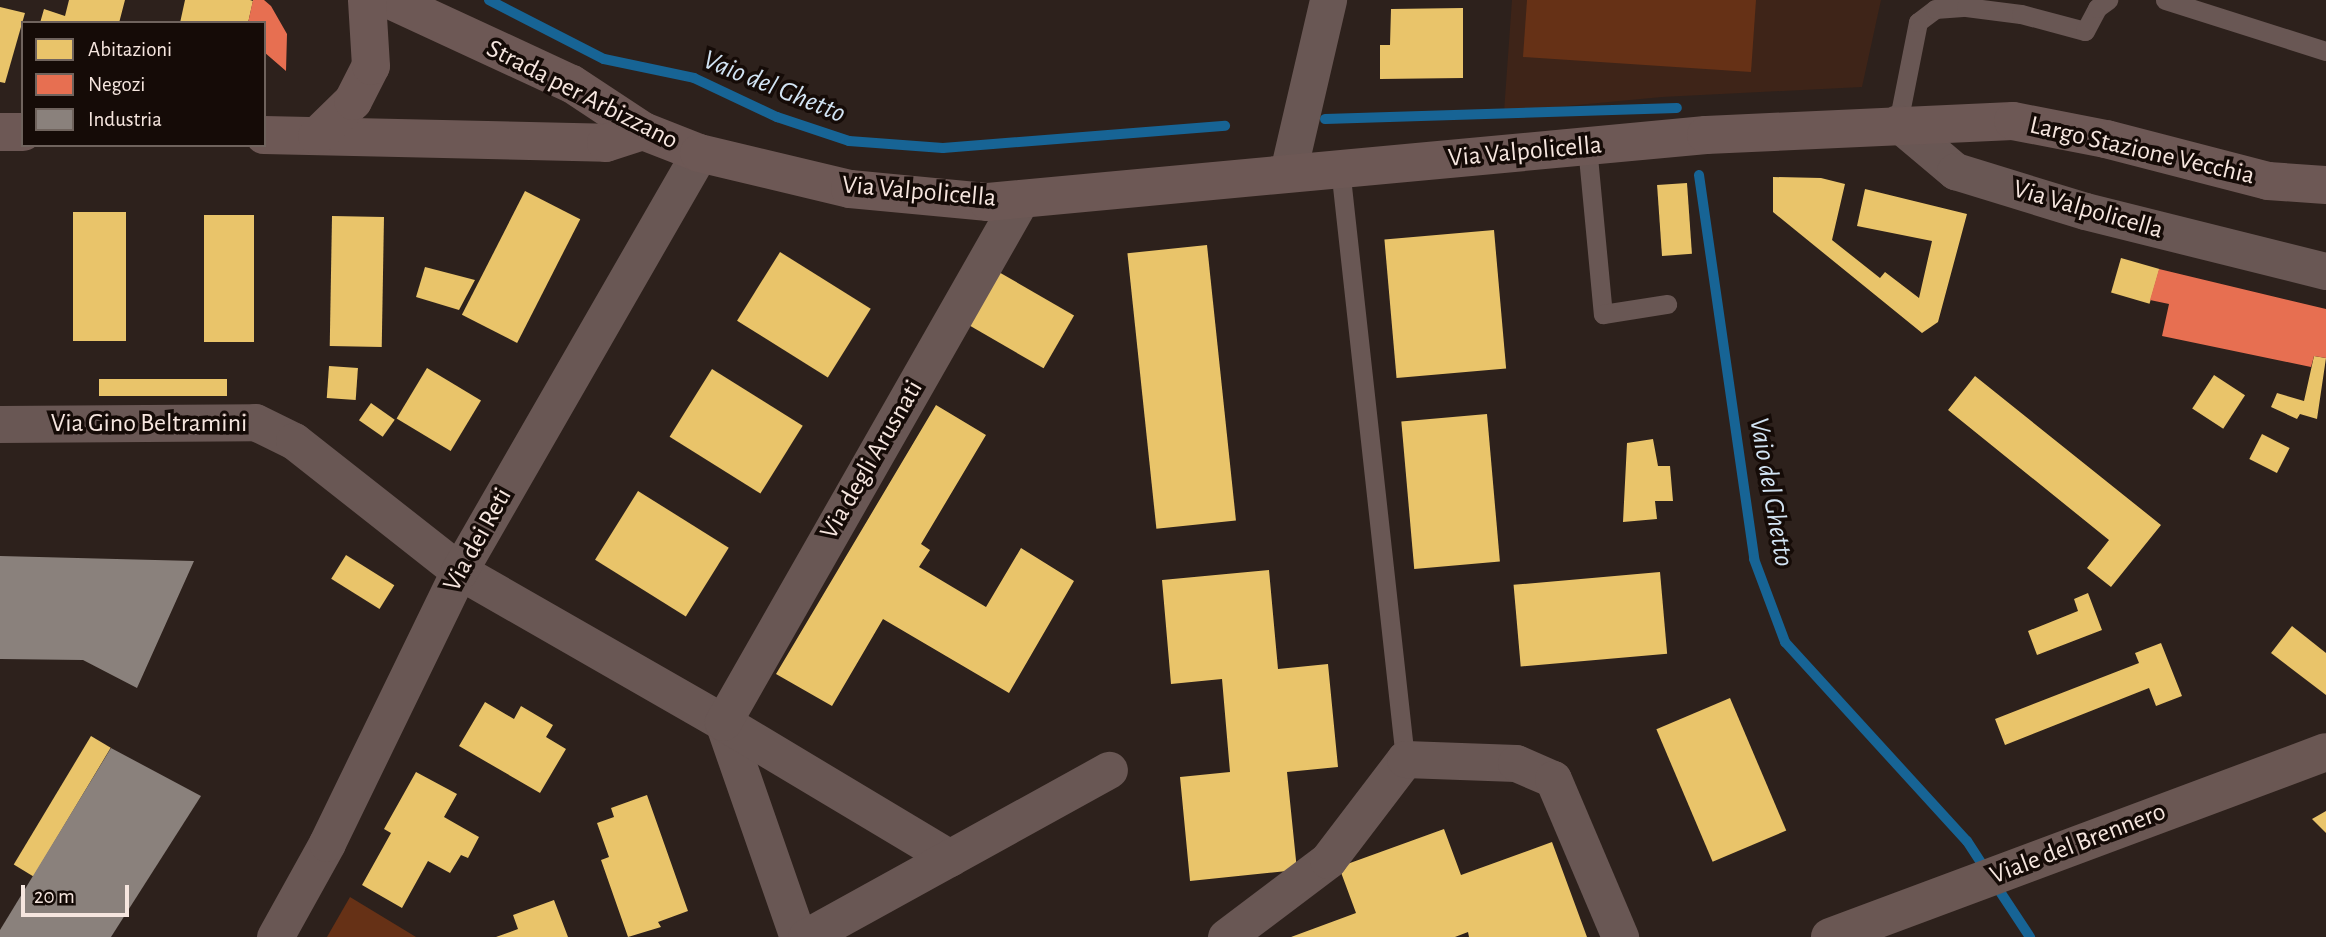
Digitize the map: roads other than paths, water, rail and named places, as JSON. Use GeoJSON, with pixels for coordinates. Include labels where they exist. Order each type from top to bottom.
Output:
{"type":"FeatureCollection","features":[{"type":"Feature","properties":{"kind":"main road"},"geometry":{"type":"LineString","coordinates":[[317,136],[353,102],[371,66],[367,0]]}},
{"type":"Feature","properties":{"kind":"main road","name":"Strada per Arbizzano"},"geometry":{"type":"LineString","coordinates":[[390,0],[572,84],[643,131],[699,153]]}},
{"type":"Feature","properties":{"kind":"main road","name":"Largo Stazione Vecchia"},"geometry":{"type":"LineString","coordinates":[[1898,123],[2013,121],[2106,139],[2268,181],[2326,185]]}},
{"type":"Feature","properties":{"kind":"main road","name":"Via Valpolicella"},"geometry":{"type":"LineString","coordinates":[[699,153],[850,189],[988,202],[1587,146],[1898,123]]}},
{"type":"Feature","properties":{"kind":"main road"},"geometry":{"type":"LineString","coordinates":[[266,135],[607,144],[643,131]]}},
{"type":"Feature","properties":{"kind":"main road"},"geometry":{"type":"LineString","coordinates":[[0,132],[21,132]]}},
{"type":"Feature","properties":{"kind":"main road","name":"Viale del Brennero"},"geometry":{"type":"LineString","coordinates":[[1830,937],[2326,752]]}},
{"type":"Feature","properties":{"kind":"street"},"geometry":{"type":"LineString","coordinates":[[1288,172],[1328,0]]}},
{"type":"Feature","properties":{"kind":"street","name":"Via Valpolicella"},"geometry":{"type":"LineString","coordinates":[[1898,123],[1955,171],[2098,215],[2326,271]]}},
{"type":"Feature","properties":{"kind":"street","name":"Via dei Reti"},"geometry":{"type":"LineString","coordinates":[[275,937],[327,843],[459,571],[699,153]]}},
{"type":"Feature","properties":{"kind":"street","name":"Via degli Arusnati"},"geometry":{"type":"LineString","coordinates":[[723,722],[1021,199]]}},
{"type":"Feature","properties":{"kind":"street","name":"Via Gino Beltramini"},"geometry":{"type":"LineString","coordinates":[[0,424],[255,422],[294,441],[459,571]]}},
{"type":"Feature","properties":{"kind":"street"},"geometry":{"type":"LineString","coordinates":[[459,571],[723,722],[950,858]]}},
{"type":"Feature","properties":{"kind":"street"},"geometry":{"type":"LineString","coordinates":[[723,722],[798,937]]}},
{"type":"Feature","properties":{"kind":"street"},"geometry":{"type":"LineString","coordinates":[[1226,937],[1328,860],[1405,759],[1516,764],[1553,779],[1620,937]]}},
{"type":"Feature","properties":{"kind":"street"},"geometry":{"type":"LineString","coordinates":[[806,937],[1109,769]]}},
{"type":"Feature","properties":{"kind":"lane"},"geometry":{"type":"LineString","coordinates":[[1898,123],[1918,22],[1935,9],[1966,7],[2021,14],[2085,32],[2097,8],[2108,0]]}},
{"type":"Feature","properties":{"kind":"lane"},"geometry":{"type":"LineString","coordinates":[[2165,0],[2326,51]]}},
{"type":"Feature","properties":{"kind":"lane"},"geometry":{"type":"LineString","coordinates":[[1587,146],[1603,314],[1667,304]]}},
{"type":"Feature","properties":{"kind":"lane"},"geometry":{"type":"LineString","coordinates":[[1340,168],[1405,759]]}},
{"type":"Feature","properties":{"kind":"waterway","name":"Vaio del Ghetto"},"geometry":{"type":"LineString","coordinates":[[489,0],[604,59],[694,78],[777,117],[849,141],[943,148],[1225,126]]}},
{"type":"Feature","properties":{"kind":"waterway","name":"Vaio del Ghetto"},"geometry":{"type":"LineString","coordinates":[[1325,119],[1677,108]]}},
{"type":"Feature","properties":{"kind":"waterway","name":"Vaio del Ghetto"},"geometry":{"type":"LineString","coordinates":[[1699,175],[1754,559],[1785,642],[1967,841],[1986,870]]}},
{"type":"Feature","properties":{"kind":"waterway","name":"Vaio del Ghetto"},"geometry":{"type":"LineString","coordinates":[[1995,884],[2030,937]]}}]}
